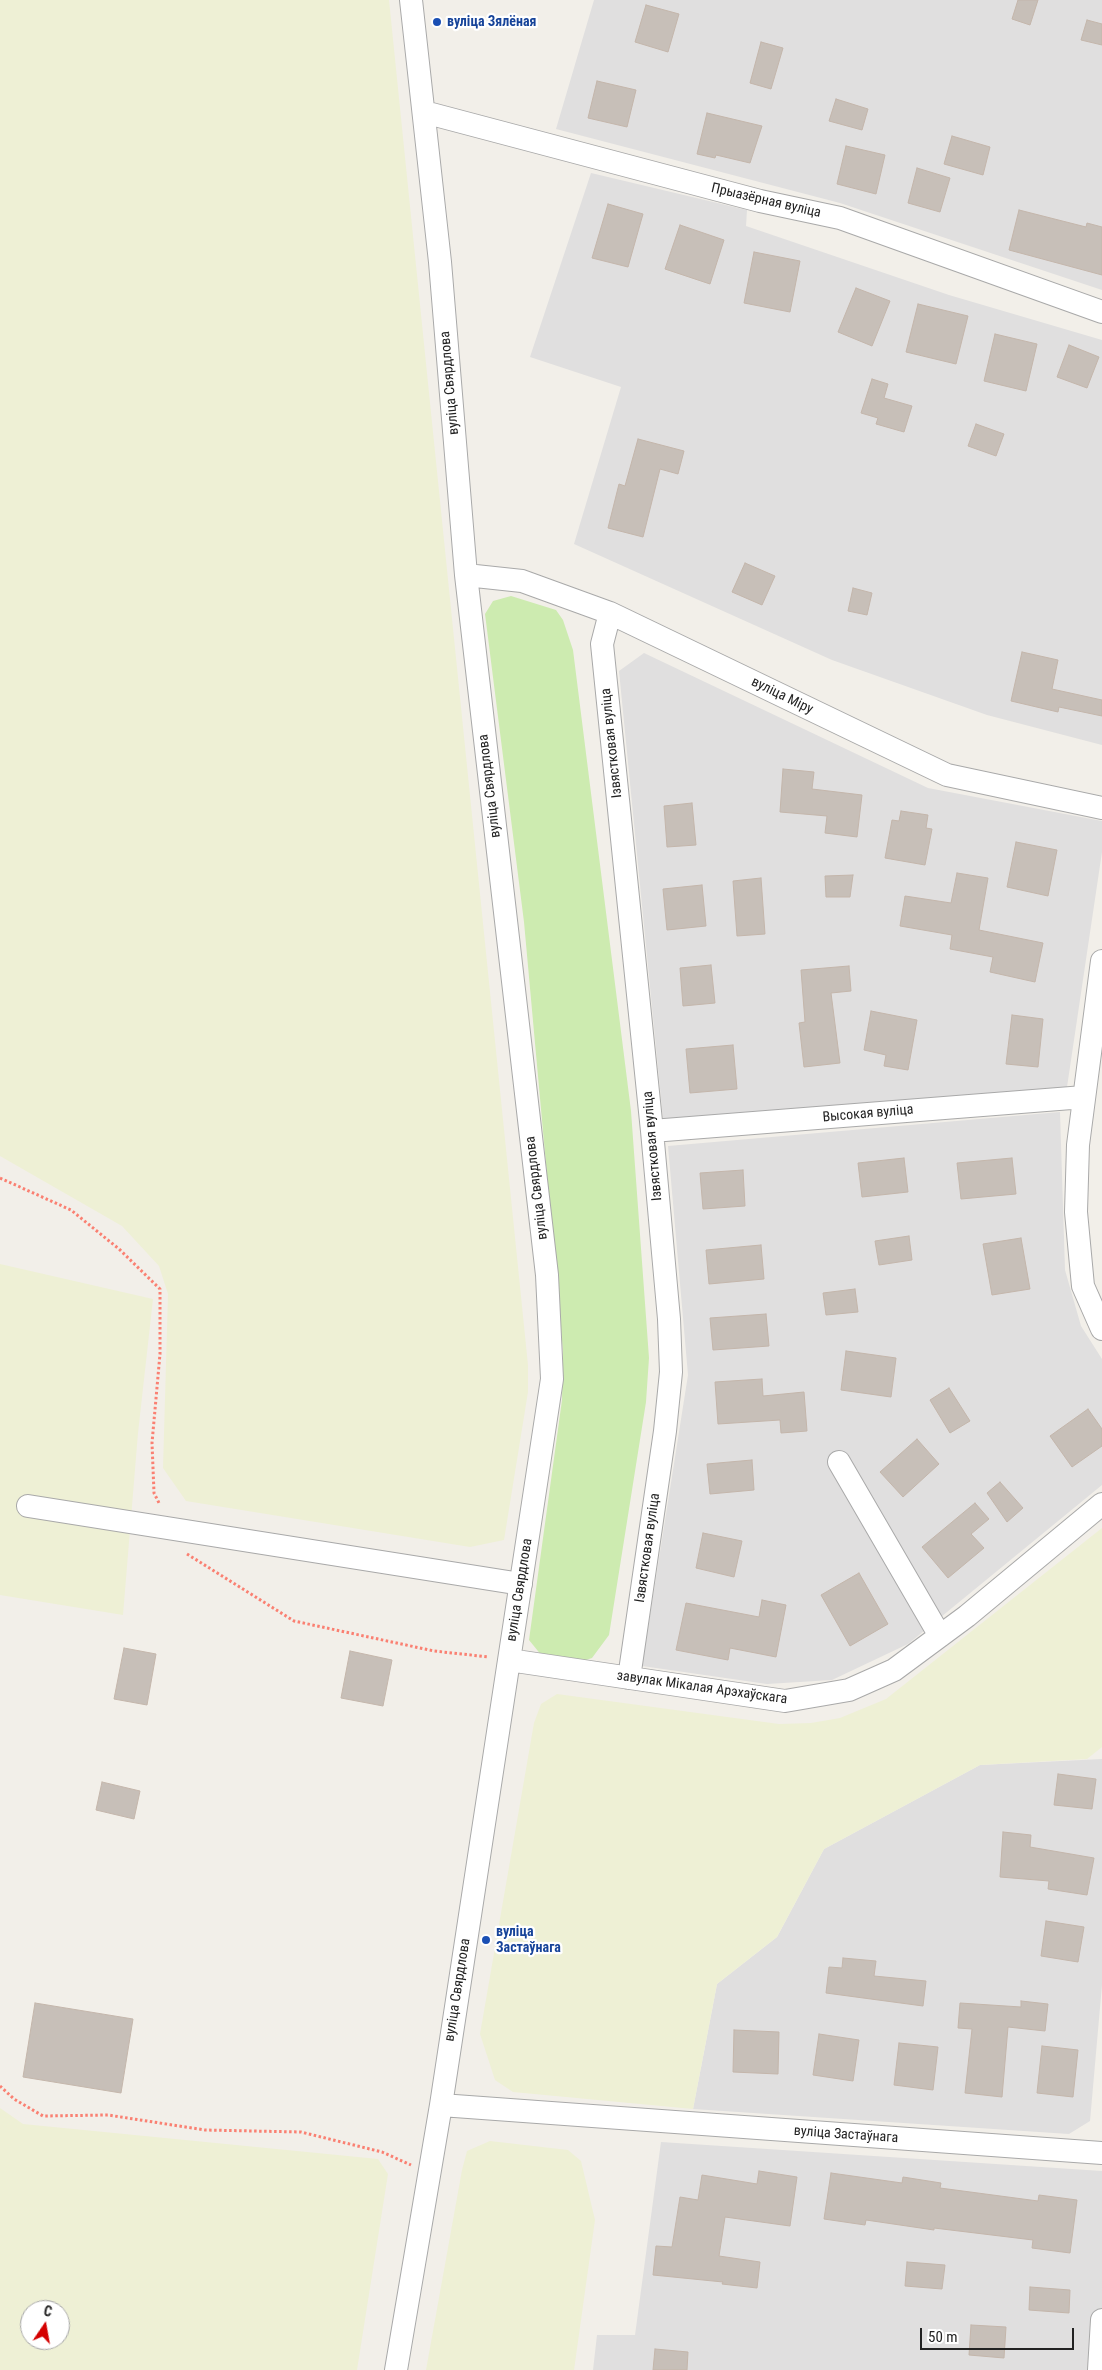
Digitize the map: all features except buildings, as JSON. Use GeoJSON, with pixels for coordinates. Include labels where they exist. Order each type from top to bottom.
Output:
{"type":"FeatureCollection","features":[{"type":"Feature","properties":{"kind":"street","name":"вуліца Свярдлова"},"geometry":{"type":"LineString","coordinates":[[396,2370],[441,2105],[552,1380],[547,1275],[466,576],[440,262],[412,0]]}},
{"type":"Feature","properties":{"kind":"street","name":"Прыазёрная вуліца"},"geometry":{"type":"LineString","coordinates":[[424,112],[760,201],[840,218],[1102,312]]}},
{"type":"Feature","properties":{"kind":"street","name":"вуліца Міру"},"geometry":{"type":"LineString","coordinates":[[466,576],[522,581],[610,614],[946,774],[1102,808]]}},
{"type":"Feature","properties":{"kind":"street","name":"Ізвястковая вуліца"},"geometry":{"type":"LineString","coordinates":[[610,614],[602,644],[652,1131],[669,1319],[671,1372],[665,1431],[629,1678]]}},
{"type":"Feature","properties":{"kind":"street"},"geometry":{"type":"LineString","coordinates":[[1102,961],[1078,1145],[1076,1212],[1083,1286],[1102,1329]]}},
{"type":"Feature","properties":{"kind":"street","name":"Высокая вуліца"},"geometry":{"type":"LineString","coordinates":[[652,1131],[1084,1097]]}},
{"type":"Feature","properties":{"kind":"street"},"geometry":{"type":"LineString","coordinates":[[839,1462],[940,1636]]}},
{"type":"Feature","properties":{"kind":"street","name":"завулак Мікалая Арэхаўскага"},"geometry":{"type":"LineString","coordinates":[[509,1660],[785,1702],[849,1690],[894,1670],[940,1636],[1102,1504]]}},
{"type":"Feature","properties":{"kind":"street"},"geometry":{"type":"LineString","coordinates":[[28,1506],[521,1584]]}},
{"type":"Feature","properties":{"kind":"street","name":"вуліца Застаўнага"},"geometry":{"type":"LineString","coordinates":[[441,2105],[1102,2153]]}},
{"type":"Feature","properties":{"kind":"street"},"geometry":{"type":"LineString","coordinates":[[1099,2370],[1102,2320]]}},
{"type":"Feature","properties":{"kind":"path"},"geometry":{"type":"LineString","coordinates":[[0,1178],[71,1210],[119,1249],[160,1289],[160,1354],[152,1443],[154,1493],[162,1509],[166,1528]]}},
{"type":"Feature","properties":{"kind":"path"},"geometry":{"type":"LineString","coordinates":[[184,1552],[294,1621],[434,1651],[509,1660]]}},
{"type":"Feature","properties":{"kind":"path"},"geometry":{"type":"LineString","coordinates":[[0,2086],[14,2099],[43,2116],[108,2116],[205,2130],[301,2132],[382,2152],[429,2173]]}},
{"type":"Feature","properties":{"kind":"shaded area"},"geometry":{"type":"Polygon","coordinates":[[[594,0],[1102,0],[1102,290],[840,203],[556,129],[594,0]]]}},
{"type":"Feature","properties":{"kind":"shaded area"},"geometry":{"type":"Polygon","coordinates":[[[591,173],[747,210],[746,226],[949,295],[1102,340],[1102,745],[987,715],[832,660],[574,544],[621,387],[530,357],[591,173]]]}},
{"type":"Feature","properties":{"kind":"shaded area"},"geometry":{"type":"Polygon","coordinates":[[[644,653],[928,788],[1102,821],[1102,852],[1067,1087],[663,1119],[619,671],[644,653]]]}},
{"type":"Feature","properties":{"kind":"shaded area"},"geometry":{"type":"Polygon","coordinates":[[[1060,1112],[1065,1270],[1081,1326],[1102,1359],[1102,1485],[908,1644],[832,1680],[767,1684],[642,1666],[688,1375],[668,1146],[1060,1112]]]}},
{"type":"Feature","properties":{"kind":"shaded area"},"geometry":{"type":"Polygon","coordinates":[[[1102,1759],[1102,1985],[1090,2121],[1069,2134],[693,2109],[717,1984],[777,1937],[824,1849],[980,1765],[1102,1759]]]}},
{"type":"Feature","properties":{"kind":"shaded area"},"geometry":{"type":"Polygon","coordinates":[[[661,2142],[1102,2171],[1102,2370],[593,2370],[597,2335],[635,2335],[661,2142]]]}},
{"type":"Feature","properties":{"kind":"green space"},"geometry":{"type":"Polygon","coordinates":[[[0,0],[389,0],[528,1365],[528,1392],[504,1540],[470,1547],[186,1501],[163,1468],[168,1294],[159,1266],[122,1226],[0,1156],[0,0]]]}},
{"type":"Feature","properties":{"kind":"green space"},"geometry":{"type":"Polygon","coordinates":[[[511,596],[556,610],[563,620],[573,650],[631,1111],[649,1358],[646,1402],[609,1635],[592,1658],[580,1662],[542,1656],[529,1640],[562,1400],[563,1351],[524,922],[485,614],[493,601],[511,596]]]}},
{"type":"Feature","properties":{"kind":"green space"},"geometry":{"type":"Polygon","coordinates":[[[0,1264],[153,1299],[138,1433],[123,1615],[0,1595],[0,1264]]]}},
{"type":"Feature","properties":{"kind":"green space"},"geometry":{"type":"Polygon","coordinates":[[[1102,1528],[1102,1747],[1087,1759],[980,1765],[824,1849],[777,1937],[717,1984],[693,2109],[513,2092],[495,2080],[480,2034],[534,1723],[541,1704],[557,1694],[779,1724],[811,1723],[840,1718],[886,1699],[1102,1528]]]}},
{"type":"Feature","properties":{"kind":"green space"},"geometry":{"type":"Polygon","coordinates":[[[0,2108],[23,2124],[378,2159],[388,2174],[357,2370],[0,2370],[0,2108]]]}},
{"type":"Feature","properties":{"kind":"green space"},"geometry":{"type":"Polygon","coordinates":[[[490,2141],[568,2150],[581,2161],[595,2220],[574,2370],[426,2370],[467,2151],[490,2141]]]}},
{"type":"Feature","properties":{"kind":"place","name":"вуліца Зялёная"},"geometry":{"type":"Point","coordinates":[437,22]}},
{"type":"Feature","properties":{"kind":"place","name":"вуліца Застаўнага"},"geometry":{"type":"Point","coordinates":[486,1940]}}]}
